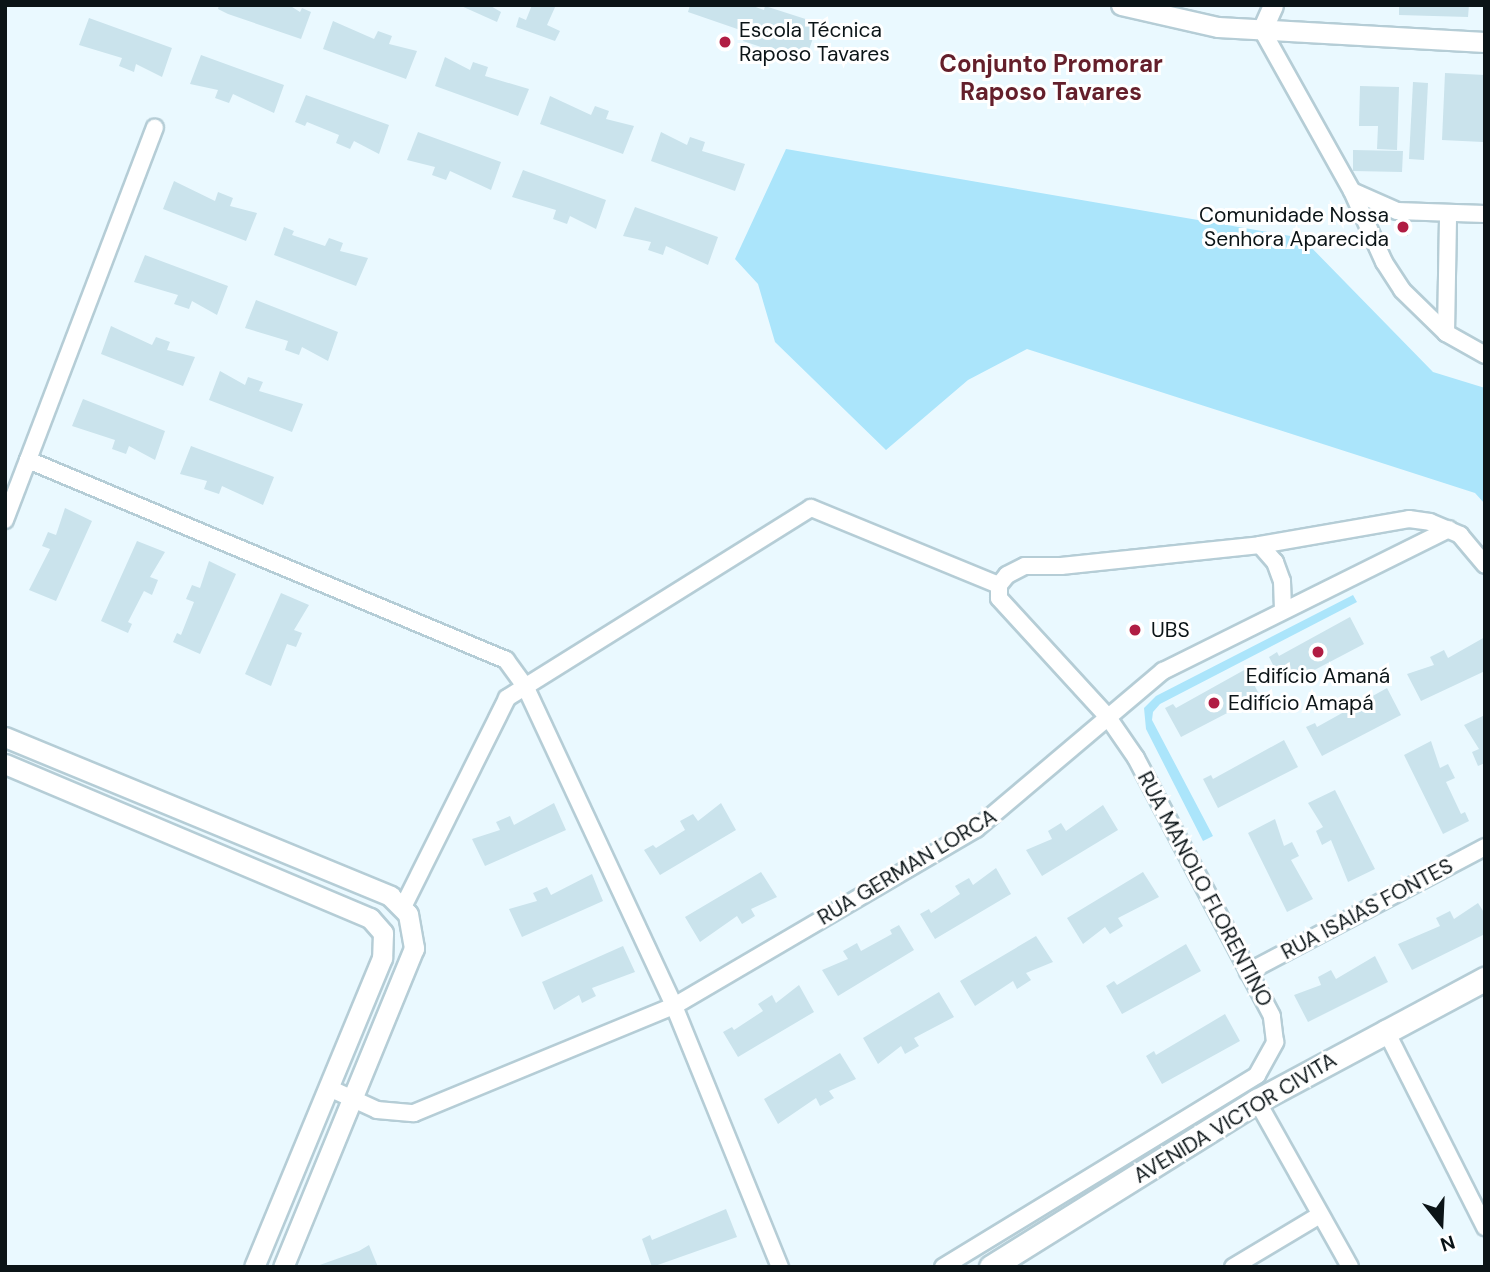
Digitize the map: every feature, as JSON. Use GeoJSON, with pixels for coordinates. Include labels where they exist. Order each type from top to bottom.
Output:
{"type":"FeatureCollection","features":[{"type":"Feature","properties":{"kind":"main road","name":"AVENIDA VICTOR CIVITA"},"geometry":{"type":"LineString","coordinates":[[991,1267],[1257,1101],[1385,1029],[1485,979]]}},
{"type":"Feature","properties":{"kind":"street"},"geometry":{"type":"LineString","coordinates":[[1121,5],[1182,22],[1262,30],[1485,42]]}},
{"type":"Feature","properties":{"kind":"street"},"geometry":{"type":"LineString","coordinates":[[1262,30],[1273,5]]}},
{"type":"Feature","properties":{"kind":"street"},"geometry":{"type":"LineString","coordinates":[[1262,30],[1352,191],[1384,262],[1402,290],[1446,333],[1485,355]]}},
{"type":"Feature","properties":{"kind":"street"},"geometry":{"type":"LineString","coordinates":[[5,520],[155,128]]}},
{"type":"Feature","properties":{"kind":"street"},"geometry":{"type":"LineString","coordinates":[[1352,191],[1397,211],[1485,214]]}},
{"type":"Feature","properties":{"kind":"street"},"geometry":{"type":"LineString","coordinates":[[1446,333],[1448,214]]}},
{"type":"Feature","properties":{"kind":"street"},"geometry":{"type":"LineString","coordinates":[[28,460],[506,660],[526,688],[674,1006],[779,1267]]}},
{"type":"Feature","properties":{"kind":"street"},"geometry":{"type":"LineString","coordinates":[[404,907],[507,698],[811,508],[999,585],[1025,566],[1061,566],[1260,545],[1409,519],[1449,528],[1482,561]]}},
{"type":"Feature","properties":{"kind":"street","name":"RUA GERMAN LORCA"},"geometry":{"type":"LineString","coordinates":[[328,1088],[387,1113],[422,1111],[674,1006],[976,829],[1163,671],[1283,608],[1449,528]]}},
{"type":"Feature","properties":{"kind":"street"},"geometry":{"type":"LineString","coordinates":[[1260,545],[1275,562],[1282,581],[1283,608]]}},
{"type":"Feature","properties":{"kind":"street","name":"RUA MANOLO FLORENTINO"},"geometry":{"type":"LineString","coordinates":[[943,1267],[1257,1075],[1273,1051],[1276,1030],[1136,758],[1107,716],[999,598],[999,585]]}},
{"type":"Feature","properties":{"kind":"street"},"geometry":{"type":"LineString","coordinates":[[5,737],[390,896],[404,907],[414,930],[414,948],[283,1267]]}},
{"type":"Feature","properties":{"kind":"street"},"geometry":{"type":"LineString","coordinates":[[52,783],[60,760]]}},
{"type":"Feature","properties":{"kind":"street"},"geometry":{"type":"LineString","coordinates":[[5,764],[370,918],[380,927],[385,949],[254,1267]]}},
{"type":"Feature","properties":{"kind":"street","name":"RUA ISAIAS FONTES"},"geometry":{"type":"LineString","coordinates":[[1248,972],[1485,847]]}},
{"type":"Feature","properties":{"kind":"street"},"geometry":{"type":"LineString","coordinates":[[1385,1029],[1485,1227]]}},
{"type":"Feature","properties":{"kind":"street"},"geometry":{"type":"LineString","coordinates":[[1257,1101],[1350,1267]]}},
{"type":"Feature","properties":{"kind":"street"},"geometry":{"type":"LineString","coordinates":[[1233,1267],[1320,1215]]}},
{"type":"Feature","properties":{"kind":"shaded area"},"geometry":{"type":"Polygon","coordinates":[[[786,149],[1302,238],[1433,372],[1485,388],[1485,504],[1475,493],[1027,349],[968,380],[886,450],[775,342],[758,284],[735,259],[786,149]]]}},
{"type":"Feature","properties":{"kind":"shaded area"},"geometry":{"type":"Polygon","coordinates":[[[1353,595],[1357,602],[1160,704],[1153,712],[1152,720],[1213,836],[1203,841],[1146,729],[1144,708],[1156,696],[1353,595]]]}},
{"type":"Feature","properties":{"kind":"building"},"geometry":{"type":"Polygon","coordinates":[[[219,5],[289,5],[300,12],[302,8],[311,12],[301,39],[228,14],[218,9],[219,5]]]}},
{"type":"Feature","properties":{"kind":"building"},"geometry":{"type":"Polygon","coordinates":[[[459,5],[489,5],[501,12],[497,22],[459,5]]]}},
{"type":"Feature","properties":{"kind":"building"},"geometry":{"type":"Polygon","coordinates":[[[532,5],[556,5],[547,25],[560,31],[555,41],[516,27],[519,17],[526,20],[532,5]]]}},
{"type":"Feature","properties":{"kind":"building"},"geometry":{"type":"Polygon","coordinates":[[[690,5],[750,5],[764,10],[765,6],[818,23],[805,62],[743,41],[746,32],[688,12],[690,5]]]}},
{"type":"Feature","properties":{"kind":"building"},"geometry":{"type":"Polygon","coordinates":[[[1399,5],[1469,5],[1468,17],[1399,15],[1399,5]]]}},
{"type":"Feature","properties":{"kind":"building"},"geometry":{"type":"Polygon","coordinates":[[[89,18],[172,48],[162,77],[136,64],[134,72],[119,66],[122,58],[79,45],[89,18]]]}},
{"type":"Feature","properties":{"kind":"building"},"geometry":{"type":"Polygon","coordinates":[[[333,21],[374,39],[378,31],[392,36],[389,44],[417,51],[406,79],[323,49],[333,21]]]}},
{"type":"Feature","properties":{"kind":"building"},"geometry":{"type":"Polygon","coordinates":[[[201,55],[284,85],[274,113],[233,94],[229,103],[215,98],[218,90],[190,84],[201,55]]]}},
{"type":"Feature","properties":{"kind":"building"},"geometry":{"type":"Polygon","coordinates":[[[445,57],[470,70],[473,62],[488,67],[485,76],[529,89],[518,116],[435,86],[445,57]]]}},
{"type":"Feature","properties":{"kind":"building"},"geometry":{"type":"Polygon","coordinates":[[[1445,73],[1485,75],[1483,142],[1442,140],[1445,73]]]}},
{"type":"Feature","properties":{"kind":"building"},"geometry":{"type":"Polygon","coordinates":[[[1413,82],[1428,83],[1424,160],[1409,159],[1413,82]]]}},
{"type":"Feature","properties":{"kind":"building"},"geometry":{"type":"Polygon","coordinates":[[[1360,86],[1399,87],[1397,150],[1377,149],[1378,126],[1359,126],[1360,86]]]}},
{"type":"Feature","properties":{"kind":"building"},"geometry":{"type":"Polygon","coordinates":[[[306,95],[389,125],[379,154],[354,141],[350,149],[336,143],[339,135],[307,122],[305,126],[295,122],[306,95]]]}},
{"type":"Feature","properties":{"kind":"building"},"geometry":{"type":"Polygon","coordinates":[[[550,96],[591,115],[595,106],[609,111],[606,119],[634,126],[623,154],[540,124],[550,96]]]}},
{"type":"Feature","properties":{"kind":"building"},"geometry":{"type":"Polygon","coordinates":[[[418,132],[501,162],[491,190],[450,171],[446,180],[432,175],[435,167],[407,160],[418,132]]]}},
{"type":"Feature","properties":{"kind":"building"},"geometry":{"type":"Polygon","coordinates":[[[661,132],[687,145],[690,137],[705,142],[702,151],[745,164],[735,191],[651,161],[661,132]]]}},
{"type":"Feature","properties":{"kind":"building"},"geometry":{"type":"Polygon","coordinates":[[[1353,150],[1403,151],[1402,172],[1353,171],[1353,150]]]}},
{"type":"Feature","properties":{"kind":"building"},"geometry":{"type":"Polygon","coordinates":[[[523,170],[606,200],[596,229],[570,216],[567,224],[553,219],[556,210],[512,197],[523,170]]]}},
{"type":"Feature","properties":{"kind":"building"},"geometry":{"type":"Polygon","coordinates":[[[174,181],[215,201],[218,192],[233,198],[230,206],[257,213],[246,241],[163,209],[174,181]]]}},
{"type":"Feature","properties":{"kind":"building"},"geometry":{"type":"Polygon","coordinates":[[[635,207],[718,237],[708,265],[666,246],[663,255],[648,250],[651,242],[623,236],[635,207]]]}},
{"type":"Feature","properties":{"kind":"building","name":"Comunidade Nossa Senhora Aparecida"},"geometry":{"type":"Polygon","coordinates":[[[1397,216],[1409,217],[1408,236],[1397,234],[1397,216]]]}},
{"type":"Feature","properties":{"kind":"building"},"geometry":{"type":"Polygon","coordinates":[[[284,227],[294,231],[292,235],[325,246],[329,238],[343,243],[340,251],[368,258],[356,286],[274,255],[284,227]]]}},
{"type":"Feature","properties":{"kind":"building"},"geometry":{"type":"Polygon","coordinates":[[[145,255],[228,286],[217,315],[192,301],[189,309],[174,304],[178,295],[134,282],[145,255]]]}},
{"type":"Feature","properties":{"kind":"building"},"geometry":{"type":"Polygon","coordinates":[[[256,300],[338,332],[328,361],[302,347],[299,355],[285,350],[288,341],[245,328],[256,300]]]}},
{"type":"Feature","properties":{"kind":"building"},"geometry":{"type":"Polygon","coordinates":[[[111,326],[152,345],[156,337],[170,342],[167,350],[195,357],[183,386],[101,354],[111,326]]]}},
{"type":"Feature","properties":{"kind":"building"},"geometry":{"type":"Polygon","coordinates":[[[220,371],[245,385],[248,377],[263,382],[259,391],[303,404],[292,432],[209,400],[220,371]]]}},
{"type":"Feature","properties":{"kind":"building"},"geometry":{"type":"Polygon","coordinates":[[[83,399],[165,431],[155,460],[129,446],[126,454],[112,449],[115,440],[72,426],[83,399]]]}},
{"type":"Feature","properties":{"kind":"building"},"geometry":{"type":"Polygon","coordinates":[[[191,446],[274,477],[263,505],[222,486],[219,494],[204,489],[207,481],[180,474],[191,446]]]}},
{"type":"Feature","properties":{"kind":"building"},"geometry":{"type":"Polygon","coordinates":[[[65,508],[92,521],[56,601],[29,590],[50,549],[42,546],[48,532],[56,535],[65,508]]]}},
{"type":"Feature","properties":{"kind":"building"},"geometry":{"type":"Polygon","coordinates":[[[137,541],[165,552],[150,577],[158,580],[152,595],[144,591],[128,622],[132,624],[128,633],[101,621],[137,541]]]}},
{"type":"Feature","properties":{"kind":"building"},"geometry":{"type":"Polygon","coordinates":[[[209,561],[236,574],[200,654],[173,642],[177,633],[181,635],[194,602],[186,599],[192,585],[200,588],[209,561]]]}},
{"type":"Feature","properties":{"kind":"building"},"geometry":{"type":"Polygon","coordinates":[[[281,593],[309,605],[294,630],[302,633],[296,647],[287,644],[271,686],[245,674],[281,593]]]}},
{"type":"Feature","properties":{"kind":"building","name":"Edifício Amaná"},"geometry":{"type":"Polygon","coordinates":[[[1350,617],[1364,644],[1284,686],[1269,657],[1277,652],[1279,656],[1350,617]]]}},
{"type":"Feature","properties":{"kind":"building"},"geometry":{"type":"Polygon","coordinates":[[[1485,637],[1485,671],[1421,701],[1407,674],[1434,665],[1430,657],[1444,650],[1448,658],[1485,637]]]}},
{"type":"Feature","properties":{"kind":"building","name":"Edifício Amapá"},"geometry":{"type":"Polygon","coordinates":[[[1246,669],[1260,696],[1181,737],[1165,708],[1173,704],[1176,708],[1246,669]]]}},
{"type":"Feature","properties":{"kind":"building"},"geometry":{"type":"Polygon","coordinates":[[[1387,688],[1401,715],[1322,756],[1306,727],[1315,723],[1317,727],[1387,688]]]}},
{"type":"Feature","properties":{"kind":"building"},"geometry":{"type":"Polygon","coordinates":[[[1485,715],[1485,763],[1478,766],[1472,752],[1479,749],[1464,725],[1485,715]]]}},
{"type":"Feature","properties":{"kind":"building"},"geometry":{"type":"Polygon","coordinates":[[[1284,740],[1298,767],[1218,808],[1203,779],[1211,775],[1213,779],[1284,740]]]}},
{"type":"Feature","properties":{"kind":"building"},"geometry":{"type":"Polygon","coordinates":[[[1431,741],[1440,768],[1448,764],[1455,778],[1446,782],[1461,814],[1465,812],[1469,821],[1443,834],[1404,755],[1431,741]]]}},
{"type":"Feature","properties":{"kind":"building"},"geometry":{"type":"Polygon","coordinates":[[[1335,790],[1375,869],[1348,882],[1331,840],[1322,845],[1316,831],[1323,827],[1308,803],[1335,790]]]}},
{"type":"Feature","properties":{"kind":"building"},"geometry":{"type":"Polygon","coordinates":[[[554,803],[566,830],[485,866],[472,839],[500,830],[496,822],[510,816],[514,825],[554,803]]]}},
{"type":"Feature","properties":{"kind":"building"},"geometry":{"type":"Polygon","coordinates":[[[721,803],[736,830],[660,875],[644,850],[653,845],[656,848],[685,830],[680,821],[693,814],[698,821],[721,803]]]}},
{"type":"Feature","properties":{"kind":"building"},"geometry":{"type":"Polygon","coordinates":[[[1103,805],[1118,830],[1042,876],[1026,850],[1052,839],[1048,831],[1061,823],[1066,831],[1103,805]]]}},
{"type":"Feature","properties":{"kind":"building"},"geometry":{"type":"Polygon","coordinates":[[[1275,819],[1284,846],[1292,842],[1299,856],[1291,860],[1313,899],[1287,912],[1248,833],[1275,819]]]}},
{"type":"Feature","properties":{"kind":"building"},"geometry":{"type":"Polygon","coordinates":[[[996,868],[1011,894],[935,939],[920,914],[929,909],[931,913],[960,894],[955,886],[969,878],[973,885],[996,868]]]}},
{"type":"Feature","properties":{"kind":"building"},"geometry":{"type":"Polygon","coordinates":[[[761,872],[777,897],[751,909],[755,916],[742,924],[737,916],[700,942],[685,917],[761,872]]]}},
{"type":"Feature","properties":{"kind":"building"},"geometry":{"type":"Polygon","coordinates":[[[1143,872],[1159,897],[1118,918],[1123,926],[1110,934],[1105,927],[1083,944],[1067,918],[1143,872]]]}},
{"type":"Feature","properties":{"kind":"building"},"geometry":{"type":"Polygon","coordinates":[[[592,874],[603,901],[522,937],[509,909],[537,901],[533,893],[547,887],[551,895],[592,874]]]}},
{"type":"Feature","properties":{"kind":"building"},"geometry":{"type":"Polygon","coordinates":[[[1478,903],[1485,914],[1485,934],[1412,970],[1398,944],[1440,926],[1436,918],[1450,911],[1454,919],[1478,903]]]}},
{"type":"Feature","properties":{"kind":"building"},"geometry":{"type":"Polygon","coordinates":[[[899,925],[914,950],[838,996],[822,970],[848,959],[843,951],[857,943],[861,951],[892,934],[890,930],[899,925]]]}},
{"type":"Feature","properties":{"kind":"building"},"geometry":{"type":"Polygon","coordinates":[[[1036,936],[1053,962],[1026,973],[1031,980],[1017,989],[1013,981],[975,1006],[960,981],[1036,936]]]}},
{"type":"Feature","properties":{"kind":"building"},"geometry":{"type":"Polygon","coordinates":[[[1186,944],[1201,971],[1122,1014],[1106,986],[1114,981],[1117,985],[1186,944]]]}},
{"type":"Feature","properties":{"kind":"building"},"geometry":{"type":"Polygon","coordinates":[[[623,946],[635,972],[592,988],[596,996],[582,1003],[579,995],[554,1010],[542,982],[623,946]]]}},
{"type":"Feature","properties":{"kind":"building"},"geometry":{"type":"Polygon","coordinates":[[[1375,956],[1388,982],[1308,1022],[1294,995],[1321,985],[1318,977],[1331,970],[1336,979],[1375,956]]]}},
{"type":"Feature","properties":{"kind":"building"},"geometry":{"type":"Polygon","coordinates":[[[799,985],[814,1012],[738,1057],[723,1032],[732,1027],[734,1030],[763,1011],[758,1004],[772,995],[776,1003],[799,985]]]}},
{"type":"Feature","properties":{"kind":"building"},"geometry":{"type":"Polygon","coordinates":[[[939,992],[954,1017],[914,1038],[919,1046],[905,1054],[901,1046],[878,1064],[863,1038],[939,992]]]}},
{"type":"Feature","properties":{"kind":"building"},"geometry":{"type":"Polygon","coordinates":[[[1225,1014],[1240,1041],[1162,1084],[1146,1056],[1154,1051],[1156,1055],[1225,1014]]]}},
{"type":"Feature","properties":{"kind":"building"},"geometry":{"type":"Polygon","coordinates":[[[840,1053],[856,1079],[829,1091],[834,1098],[820,1106],[816,1098],[778,1124],[764,1099],[840,1053]]]}},
{"type":"Feature","properties":{"kind":"building"},"geometry":{"type":"Polygon","coordinates":[[[726,1209],[737,1237],[652,1267],[642,1239],[650,1235],[652,1240],[726,1209]]]}},
{"type":"Feature","properties":{"kind":"building"},"geometry":{"type":"Polygon","coordinates":[[[369,1245],[378,1267],[314,1267],[359,1251],[369,1245]]]}},
{"type":"Feature","properties":{"kind":"place","name":"Escola Técnica Raposo Tavares"},"geometry":{"type":"Point","coordinates":[725,42]}},
{"type":"Feature","properties":{"kind":"place","name":"Comunidade Nossa Senhora Aparecida"},"geometry":{"type":"Point","coordinates":[1403,227]}},
{"type":"Feature","properties":{"kind":"place","name":"UBS"},"geometry":{"type":"Point","coordinates":[1135,630]}},
{"type":"Feature","properties":{"kind":"place","name":"Edifício Amaná"},"geometry":{"type":"Point","coordinates":[1318,652]}},
{"type":"Feature","properties":{"kind":"place","name":"Edifício Amapá"},"geometry":{"type":"Point","coordinates":[1214,703]}},
{"type":"Feature","properties":{"kind":"district","name":"Conjunto Promorar Raposo Tavares"},"geometry":{"type":"Point","coordinates":[1051,78]}}]}
